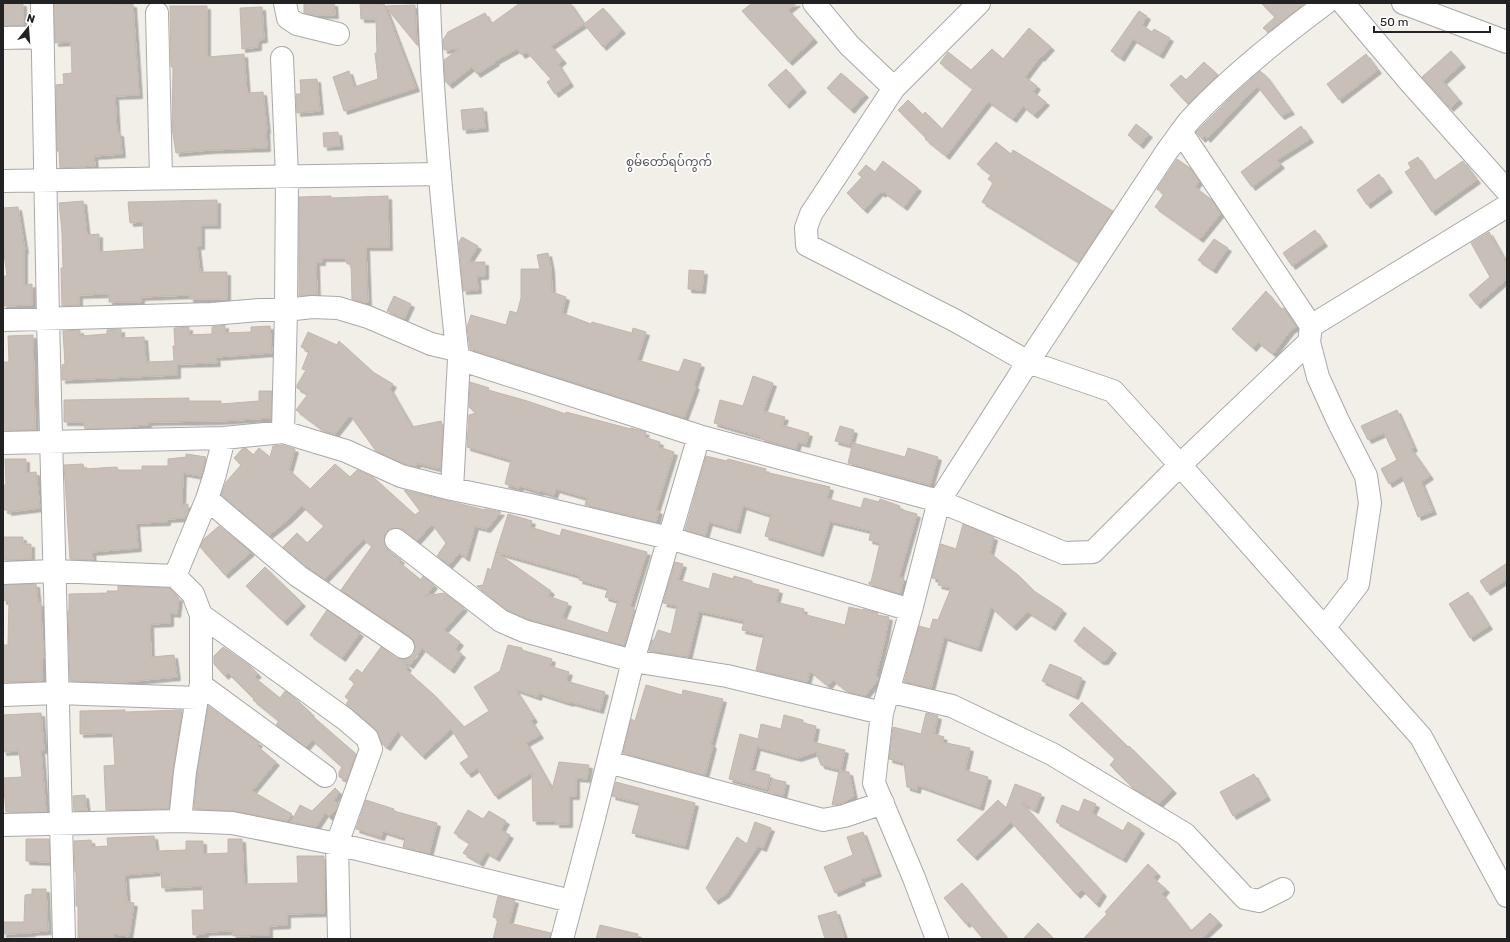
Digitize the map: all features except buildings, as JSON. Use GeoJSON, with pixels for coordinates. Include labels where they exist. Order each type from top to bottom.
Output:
{"type":"FeatureCollection","features":[{"type":"Feature","properties":{"kind":"street"},"geometry":{"type":"LineString","coordinates":[[42,3],[48,319],[64,939]]}},
{"type":"Feature","properties":{"kind":"street"},"geometry":{"type":"LineString","coordinates":[[285,3],[288,18],[297,24],[338,34]]}},
{"type":"Feature","properties":{"kind":"street"},"geometry":{"type":"LineString","coordinates":[[429,3],[440,174],[458,355],[452,489]]}},
{"type":"Feature","properties":{"kind":"street"},"geometry":{"type":"LineString","coordinates":[[814,3],[849,45],[894,88]]}},
{"type":"Feature","properties":{"kind":"street"},"geometry":{"type":"LineString","coordinates":[[979,3],[894,88],[811,214],[806,228],[807,245],[956,321],[1028,362],[1113,391],[1421,737],[1507,896]]}},
{"type":"Feature","properties":{"kind":"street"},"geometry":{"type":"LineString","coordinates":[[937,939],[914,878],[874,782],[882,713],[911,610],[939,501],[1028,362],[1190,120],[1225,86],[1276,42],[1326,3]]}},
{"type":"Feature","properties":{"kind":"street"},"geometry":{"type":"LineString","coordinates":[[1343,3],[1507,190]]}},
{"type":"Feature","properties":{"kind":"street"},"geometry":{"type":"LineString","coordinates":[[1403,3],[1507,42]]}},
{"type":"Feature","properties":{"kind":"street"},"geometry":{"type":"LineString","coordinates":[[157,13],[161,178]]}},
{"type":"Feature","properties":{"kind":"street"},"geometry":{"type":"LineString","coordinates":[[3,38],[42,37]]}},
{"type":"Feature","properties":{"kind":"street"},"geometry":{"type":"LineString","coordinates":[[282,58],[287,176],[283,432]]}},
{"type":"Feature","properties":{"kind":"street"},"geometry":{"type":"LineString","coordinates":[[1181,132],[1310,334],[1318,377],[1366,476],[1370,503],[1358,584],[1324,628]]}},
{"type":"Feature","properties":{"kind":"street"},"geometry":{"type":"LineString","coordinates":[[3,181],[440,174]]}},
{"type":"Feature","properties":{"kind":"street"},"geometry":{"type":"LineString","coordinates":[[3,320],[212,314],[312,307],[338,308],[368,317],[458,355],[699,436],[939,501],[1064,553],[1093,552],[1310,334],[1507,206]]}},
{"type":"Feature","properties":{"kind":"street"},"geometry":{"type":"LineString","coordinates":[[3,443],[224,438],[283,432],[346,451],[402,476],[452,489],[530,505],[668,538],[911,610]]}},
{"type":"Feature","properties":{"kind":"street"},"geometry":{"type":"LineString","coordinates":[[562,939],[608,762],[632,661],[699,436]]}},
{"type":"Feature","properties":{"kind":"street"},"geometry":{"type":"LineString","coordinates":[[175,576],[207,499],[224,438]]}},
{"type":"Feature","properties":{"kind":"street"},"geometry":{"type":"LineString","coordinates":[[207,499],[298,576],[403,647]]}},
{"type":"Feature","properties":{"kind":"street"},"geometry":{"type":"LineString","coordinates":[[396,540],[501,621],[524,631],[632,661],[727,676],[882,713]]}},
{"type":"Feature","properties":{"kind":"street"},"geometry":{"type":"LineString","coordinates":[[3,572],[54,571],[175,576],[192,594],[201,615],[199,691],[185,772],[180,821]]}},
{"type":"Feature","properties":{"kind":"street"},"geometry":{"type":"LineString","coordinates":[[201,615],[345,719],[367,738],[371,749],[338,844],[339,939]]}},
{"type":"Feature","properties":{"kind":"street"},"geometry":{"type":"LineString","coordinates":[[3,695],[199,691],[325,776]]}},
{"type":"Feature","properties":{"kind":"street"},"geometry":{"type":"LineString","coordinates":[[888,691],[952,706],[1052,754],[1185,834],[1245,898],[1259,900],[1283,889]]}},
{"type":"Feature","properties":{"kind":"street"},"geometry":{"type":"LineString","coordinates":[[608,762],[823,820],[844,816],[883,803]]}},
{"type":"Feature","properties":{"kind":"street"},"geometry":{"type":"LineString","coordinates":[[3,825],[180,821],[232,823],[338,844],[572,901]]}},
{"type":"Feature","properties":{"kind":"district","name":"စွမ်တော်ရပ်ကွက်"},"geometry":{"type":"Point","coordinates":[669,162]}}]}
